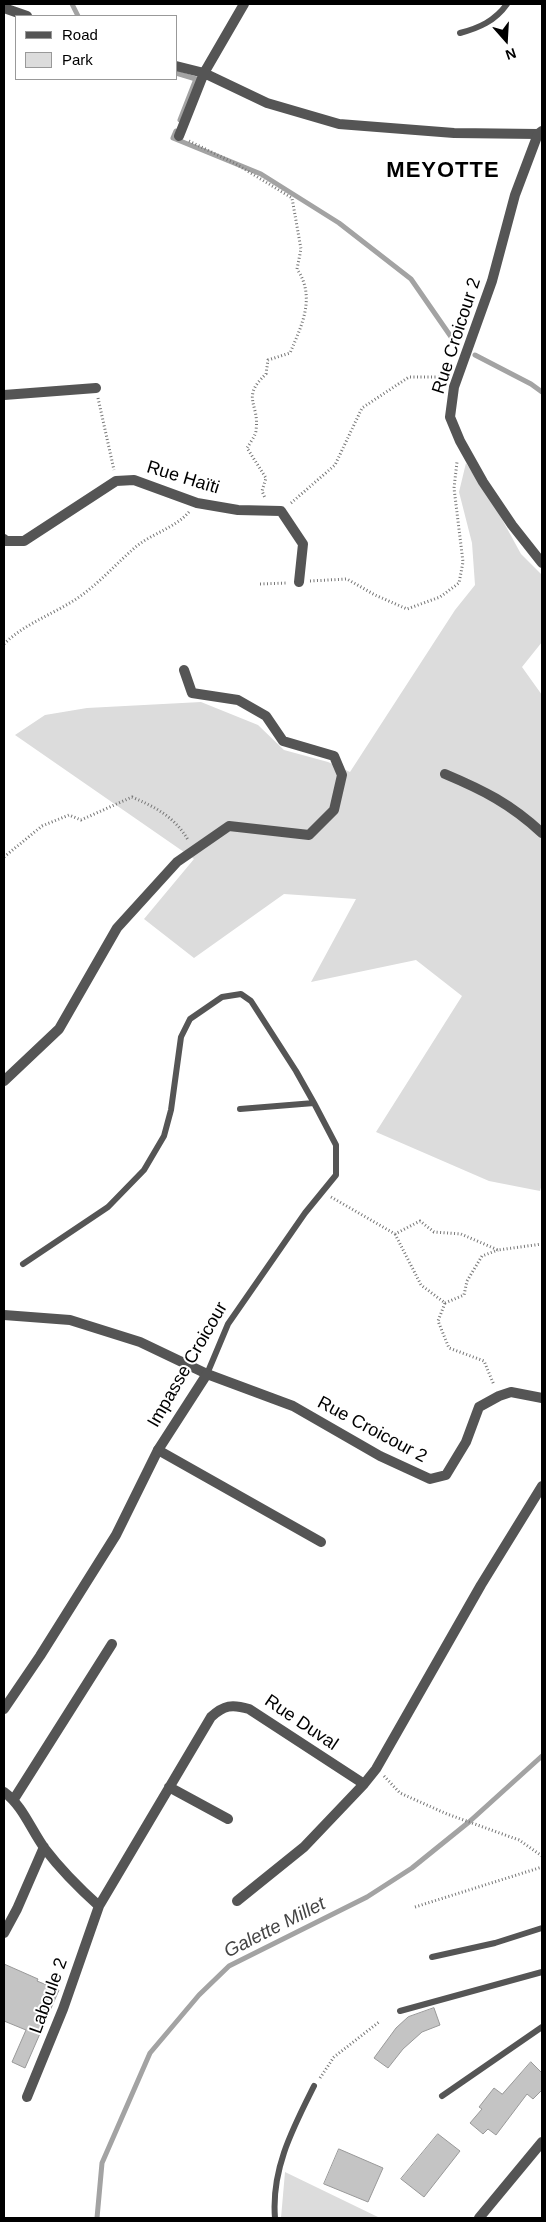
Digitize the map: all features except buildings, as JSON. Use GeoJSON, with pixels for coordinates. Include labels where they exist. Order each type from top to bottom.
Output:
{"type":"FeatureCollection","features":[{"type":"Feature","properties":{"kind":"street"},"geometry":{"type":"LineString","coordinates":[[179,136],[204,73],[244,4]]}},
{"type":"Feature","properties":{"kind":"street"},"geometry":{"type":"LineString","coordinates":[[4,8],[24,15]]}},
{"type":"Feature","properties":{"kind":"street"},"geometry":{"type":"LineString","coordinates":[[178,66],[204,73],[267,103],[339,124],[454,133],[540,133]]}},
{"type":"Feature","properties":{"kind":"street","name":"Rue Croicour 2"},"geometry":{"type":"LineString","coordinates":[[540,133],[515,195],[492,281],[454,387],[450,417],[460,442],[483,482],[512,525],[542,562]]}},
{"type":"Feature","properties":{"kind":"street"},"geometry":{"type":"LineString","coordinates":[[4,395],[96,388]]}},
{"type":"Feature","properties":{"kind":"street","name":"Rue Haïti"},"geometry":{"type":"LineString","coordinates":[[116,481],[134,480],[197,503],[238,510],[281,512]]}},
{"type":"Feature","properties":{"kind":"street"},"geometry":{"type":"LineString","coordinates":[[4,541],[24,541],[116,481]]}},
{"type":"Feature","properties":{"kind":"street"},"geometry":{"type":"LineString","coordinates":[[281,512],[303,544],[299,582]]}},
{"type":"Feature","properties":{"kind":"street"},"geometry":{"type":"LineString","coordinates":[[4,1077],[59,1029],[117,928],[177,862],[229,826],[309,834],[334,810],[342,775],[334,756],[283,741],[266,716],[238,700],[192,693],[184,670]]}},
{"type":"Feature","properties":{"kind":"street"},"geometry":{"type":"LineString","coordinates":[[445,774],[487,792],[522,815],[542,832]]}},
{"type":"Feature","properties":{"kind":"street"},"geometry":{"type":"LineString","coordinates":[[4,1315],[70,1320],[140,1342],[206,1374]]}},
{"type":"Feature","properties":{"kind":"street","name":"Rue Croicour 2"},"geometry":{"type":"LineString","coordinates":[[206,1374],[294,1406],[380,1456],[430,1479],[446,1475],[466,1442],[479,1407],[511,1392],[542,1398]]}},
{"type":"Feature","properties":{"kind":"street","name":"Impasse Croicour"},"geometry":{"type":"LineString","coordinates":[[4,1709],[40,1656],[116,1535],[158,1450],[206,1374]]}},
{"type":"Feature","properties":{"kind":"street"},"geometry":{"type":"LineString","coordinates":[[158,1450],[321,1542]]}},
{"type":"Feature","properties":{"kind":"street"},"geometry":{"type":"LineString","coordinates":[[237,1901],[304,1847],[376,1769],[481,1586],[542,1486]]}},
{"type":"Feature","properties":{"kind":"street"},"geometry":{"type":"LineString","coordinates":[[14,1800],[112,1644]]}},
{"type":"Feature","properties":{"kind":"street","name":"Rue Duval"},"geometry":{"type":"LineString","coordinates":[[98,1906],[211,1717],[221,1707],[234,1705],[249,1708],[364,1784]]}},
{"type":"Feature","properties":{"kind":"street"},"geometry":{"type":"LineString","coordinates":[[169,1788],[228,1818]]}},
{"type":"Feature","properties":{"kind":"street"},"geometry":{"type":"LineString","coordinates":[[4,1792],[14,1800],[44,1847],[67,1877],[98,1906]]}},
{"type":"Feature","properties":{"kind":"street"},"geometry":{"type":"LineString","coordinates":[[4,1933],[17,1909],[44,1847]]}},
{"type":"Feature","properties":{"kind":"street","name":"Laboule 2"},"geometry":{"type":"LineString","coordinates":[[27,2097],[63,2009],[98,1906]]}},
{"type":"Feature","properties":{"kind":"street"},"geometry":{"type":"LineString","coordinates":[[480,2218],[542,2142]]}},
{"type":"Feature","properties":{"kind":"lane"},"geometry":{"type":"LineString","coordinates":[[460,34],[479,28],[501,12],[507,4]]}},
{"type":"Feature","properties":{"kind":"lane","name":"Impasse Croicour"},"geometry":{"type":"LineString","coordinates":[[23,1264],[108,1207],[144,1170],[164,1136],[171,1110],[181,1037],[190,1019],[222,996],[241,994],[250,1000],[296,1071],[314,1103],[336,1145],[336,1175],[305,1213],[228,1324],[206,1374]]}},
{"type":"Feature","properties":{"kind":"lane"},"geometry":{"type":"LineString","coordinates":[[240,1109],[314,1103]]}},
{"type":"Feature","properties":{"kind":"lane"},"geometry":{"type":"LineString","coordinates":[[432,1957],[495,1943],[542,1928]]}},
{"type":"Feature","properties":{"kind":"lane"},"geometry":{"type":"LineString","coordinates":[[400,2011],[542,1972]]}},
{"type":"Feature","properties":{"kind":"lane"},"geometry":{"type":"LineString","coordinates":[[442,2096],[542,2027]]}},
{"type":"Feature","properties":{"kind":"lane"},"geometry":{"type":"LineString","coordinates":[[275,2218],[275,2183],[282,2157],[289,2134],[314,2086]]}},
{"type":"Feature","properties":{"kind":"path"},"geometry":{"type":"LineString","coordinates":[[179,136],[236,164],[292,198],[301,249],[297,269],[305,281],[305,317],[290,353],[268,360],[266,374],[252,392],[256,430],[247,448],[266,478],[262,491],[270,511]]}},
{"type":"Feature","properties":{"kind":"path"},"geometry":{"type":"LineString","coordinates":[[281,512],[335,465],[362,408],[410,377],[458,377]]}},
{"type":"Feature","properties":{"kind":"path"},"geometry":{"type":"LineString","coordinates":[[96,388],[116,481]]}},
{"type":"Feature","properties":{"kind":"path"},"geometry":{"type":"LineString","coordinates":[[260,584],[348,579],[375,596],[407,609],[440,597],[459,583],[463,562],[454,488],[460,442]]}},
{"type":"Feature","properties":{"kind":"path"},"geometry":{"type":"LineString","coordinates":[[4,644],[14,633],[70,603],[139,545],[184,518],[197,503]]}},
{"type":"Feature","properties":{"kind":"path"},"geometry":{"type":"LineString","coordinates":[[4,856],[42,826],[69,815],[81,820],[132,797],[159,809],[181,827],[194,850]]}},
{"type":"Feature","properties":{"kind":"path"},"geometry":{"type":"LineString","coordinates":[[322,1192],[395,1234],[421,1285],[445,1304]]}},
{"type":"Feature","properties":{"kind":"path"},"geometry":{"type":"LineString","coordinates":[[395,1234],[420,1221],[434,1232],[461,1234],[498,1250]]}},
{"type":"Feature","properties":{"kind":"path"},"geometry":{"type":"LineString","coordinates":[[499,1396],[484,1361],[449,1348],[438,1321],[445,1304],[464,1295],[467,1281],[482,1256],[498,1250],[542,1244]]}},
{"type":"Feature","properties":{"kind":"path"},"geometry":{"type":"LineString","coordinates":[[376,1769],[400,1792],[447,1814],[519,1840],[542,1856]]}},
{"type":"Feature","properties":{"kind":"path"},"geometry":{"type":"LineString","coordinates":[[415,1907],[542,1867]]}},
{"type":"Feature","properties":{"kind":"path"},"geometry":{"type":"LineString","coordinates":[[314,2086],[334,2057],[379,2022]]}},
{"type":"Feature","properties":{"kind":"green space"},"geometry":{"type":"Polygon","coordinates":[[[466,463],[498,512],[521,554],[542,575],[542,642],[522,667],[542,695],[542,1184],[540,1191],[489,1181],[376,1132],[462,996],[416,960],[311,982],[356,899],[284,894],[194,958],[144,919],[194,859],[15,735],[45,715],[87,708],[201,702],[258,725],[284,750],[328,762],[350,772],[455,610],[475,585],[472,543],[459,492],[466,463]]]}},
{"type":"Feature","properties":{"kind":"green space"},"geometry":{"type":"Polygon","coordinates":[[[285,2172],[380,2218],[281,2218],[285,2172]]]}},
{"type":"Feature","properties":{"kind":"waterway"},"geometry":{"type":"LineString","coordinates":[[72,4],[78,15]]}},
{"type":"Feature","properties":{"kind":"waterway"},"geometry":{"type":"LineString","coordinates":[[178,74],[196,79],[180,120]]}},
{"type":"Feature","properties":{"kind":"waterway"},"geometry":{"type":"LineString","coordinates":[[176,131],[173,138],[261,174],[339,223],[411,279],[456,344]]}},
{"type":"Feature","properties":{"kind":"waterway"},"geometry":{"type":"LineString","coordinates":[[475,355],[531,384],[542,392]]}},
{"type":"Feature","properties":{"kind":"waterway","name":"Galette Millet"},"geometry":{"type":"LineString","coordinates":[[97,2218],[102,2163],[150,2053],[199,1995],[229,1966],[367,1897],[412,1868],[469,1822],[542,1756]]}},
{"type":"Feature","properties":{"kind":"district","name":"MEYOTTE"},"geometry":{"type":"Point","coordinates":[443,171]}}]}
